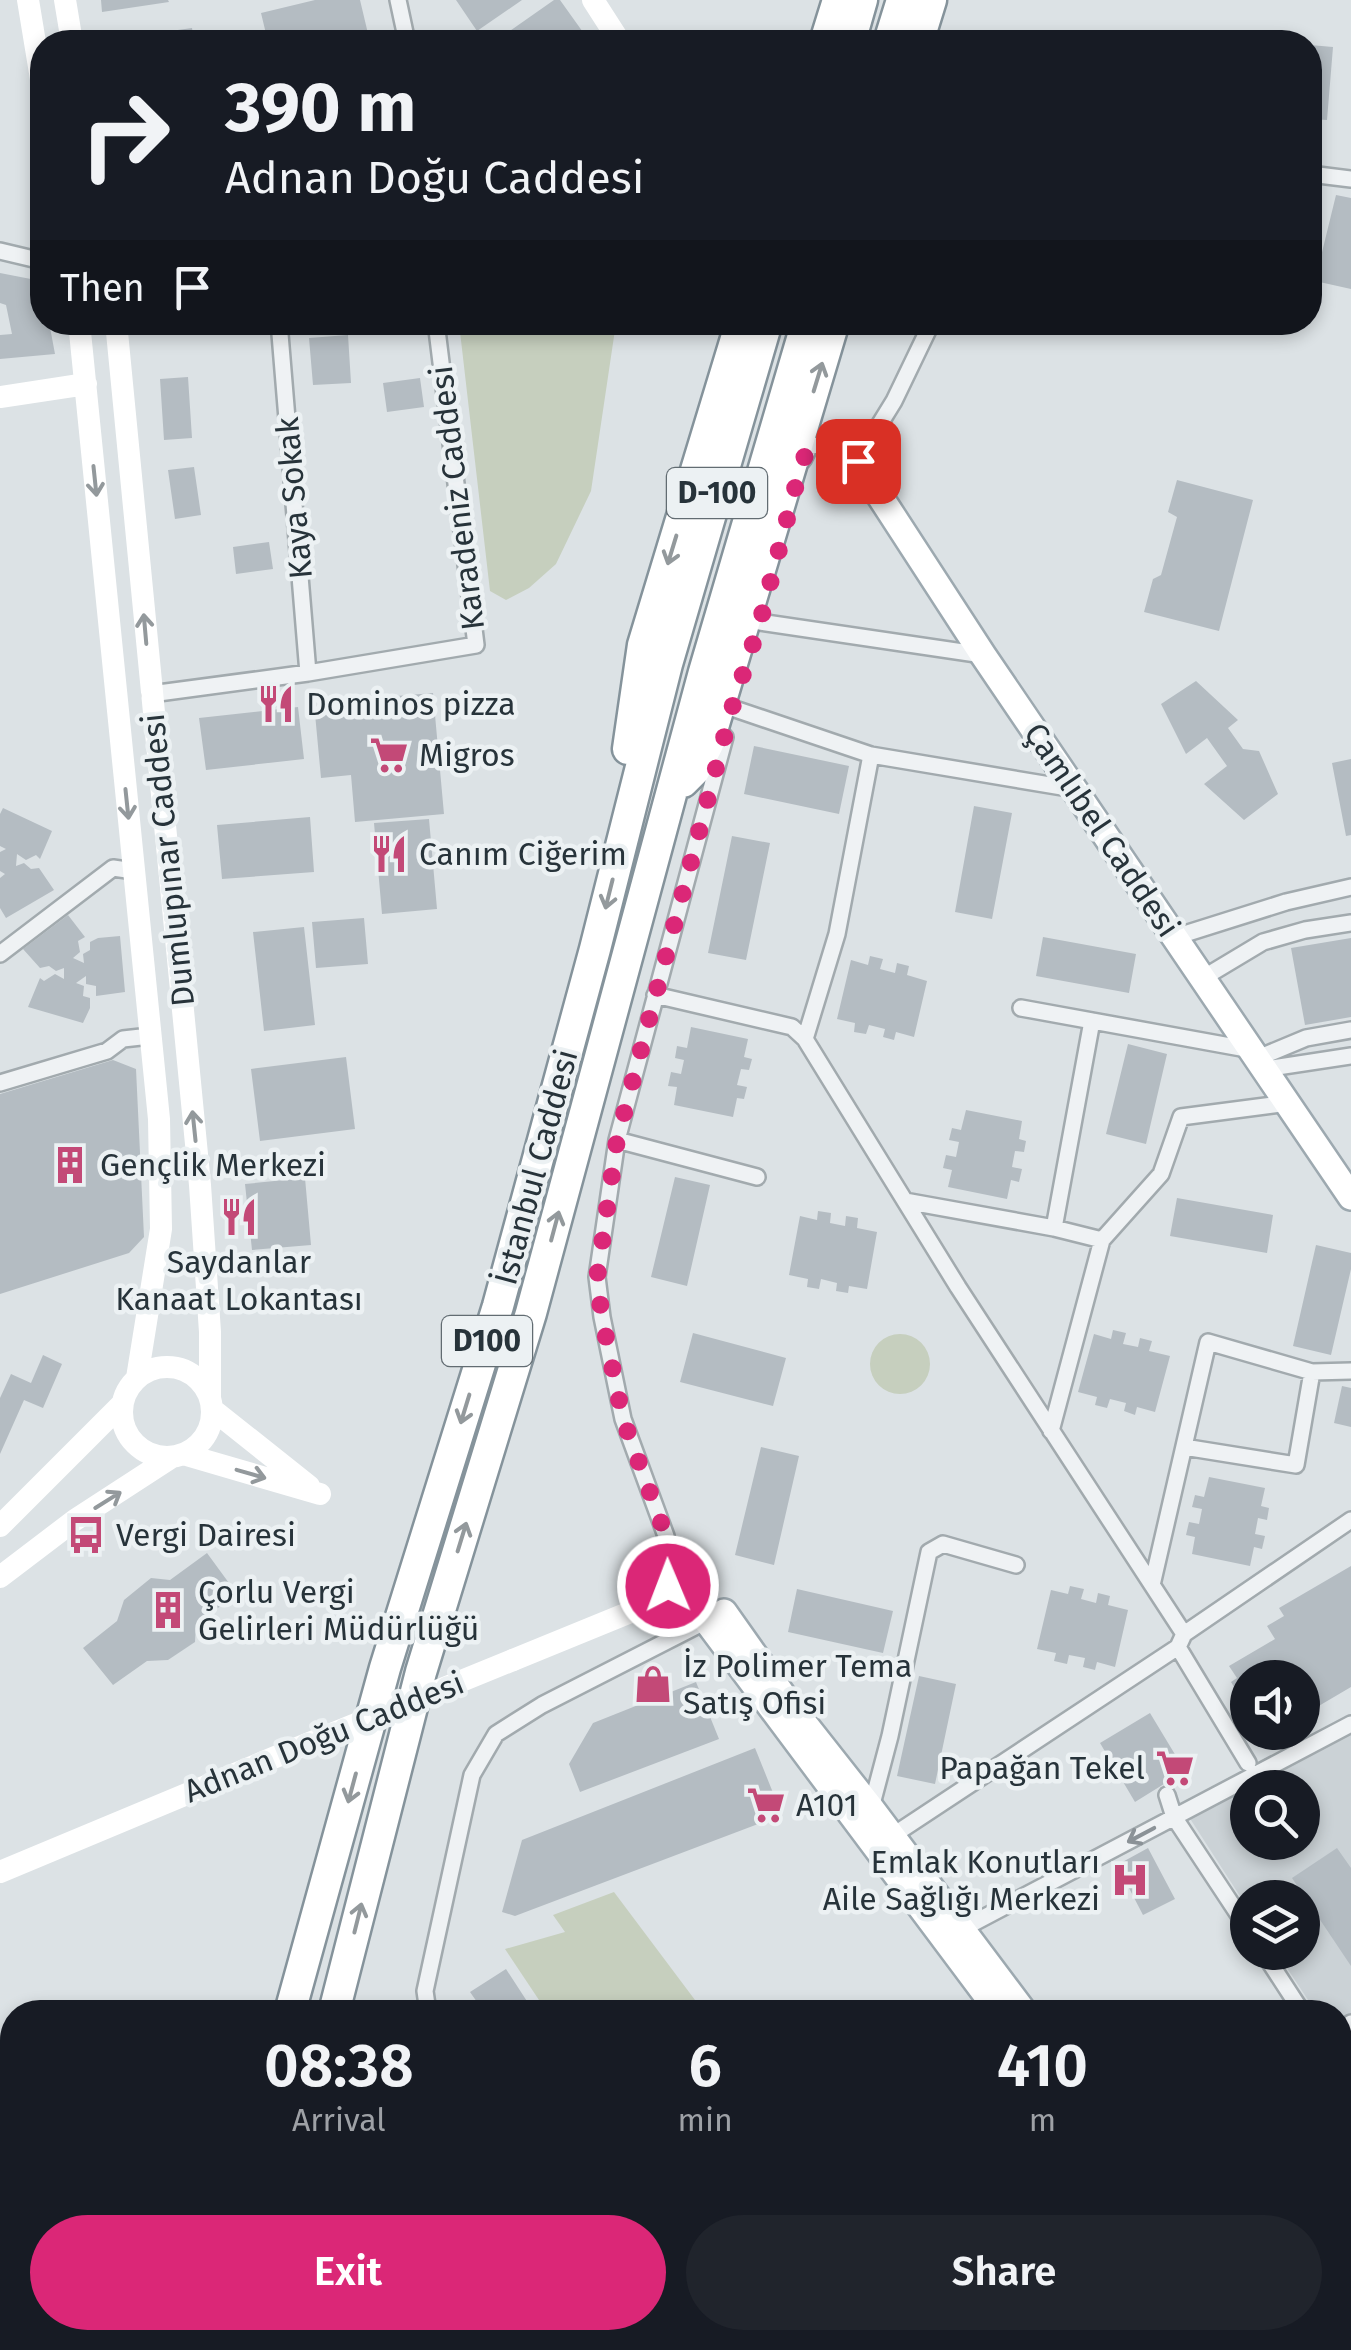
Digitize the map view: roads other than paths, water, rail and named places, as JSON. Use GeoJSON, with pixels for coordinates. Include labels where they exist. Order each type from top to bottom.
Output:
{"type":"FeatureCollection","features":[{"type":"Feature","properties":{"kind":"highway"},"geometry":{"type":"LineString","coordinates":[[829,30],[838,0]]}},
{"type":"Feature","properties":{"kind":"highway"},"geometry":{"type":"LineString","coordinates":[[853,30],[862,0]]}},
{"type":"Feature","properties":{"kind":"highway"},"geometry":{"type":"LineString","coordinates":[[893,30],[902,0]]}},
{"type":"Feature","properties":{"kind":"highway"},"geometry":{"type":"LineString","coordinates":[[922,30],[931,0]]}},
{"type":"Feature","properties":{"kind":"highway"},"geometry":{"type":"LineString","coordinates":[[634,796],[625,765],[644,645],[737,335]]}},
{"type":"Feature","properties":{"kind":"highway","name":"D-100"},"geometry":{"type":"LineString","coordinates":[[666,664],[763,335]]}},
{"type":"Feature","properties":{"kind":"highway","name":"İstanbul Caddesi"},"geometry":{"type":"LineString","coordinates":[[337,2000],[421,1672],[532,1313],[704,672],[803,335]]}},
{"type":"Feature","properties":{"kind":"highway"},"geometry":{"type":"LineString","coordinates":[[671,795],[694,771],[708,744],[830,335]]}},
{"type":"Feature","properties":{"kind":"highway","name":"İstanbul Caddesi"},"geometry":{"type":"LineString","coordinates":[[293,2000],[385,1668],[498,1306],[590,968],[666,664]]}},
{"type":"Feature","properties":{"kind":"main road"},"geometry":{"type":"LineString","coordinates":[[28,0],[33,30]]}},
{"type":"Feature","properties":{"kind":"main road"},"geometry":{"type":"LineString","coordinates":[[65,0],[70,30]]}},
{"type":"Feature","properties":{"kind":"main road"},"geometry":{"type":"LineString","coordinates":[[593,0],[612,30]]}},
{"type":"Feature","properties":{"kind":"main road","name":"Dumlupınar Caddesi"},"geometry":{"type":"LineString","coordinates":[[80,335],[158,1119],[161,1229],[136,1378]]}},
{"type":"Feature","properties":{"kind":"main road","name":"Dumlupınar Caddesi"},"geometry":{"type":"LineString","coordinates":[[117,335],[200,1186],[211,1404]]}},
{"type":"Feature","properties":{"kind":"main road"},"geometry":{"type":"LineString","coordinates":[[0,397],[86,384]]}},
{"type":"Feature","properties":{"kind":"main road","name":"Çamlıbel Caddesi"},"geometry":{"type":"LineString","coordinates":[[858,461],[983,656],[1351,1197]]}},
{"type":"Feature","properties":{"kind":"main road"},"geometry":{"type":"LineString","coordinates":[[0,1577],[75,1520],[177,1456],[202,1442],[212,1421],[204,1385],[192,1374],[164,1366],[136,1378],[122,1404],[126,1431],[144,1451],[177,1456],[320,1494],[211,1404]]}},
{"type":"Feature","properties":{"kind":"main road"},"geometry":{"type":"LineString","coordinates":[[0,1526],[122,1404]]}},
{"type":"Feature","properties":{"kind":"main road","name":"Adnan Doğu Caddesi"},"geometry":{"type":"LineString","coordinates":[[0,1872],[650,1604],[690,1599],[714,1616],[789,1704],[1015,2000]]}},
{"type":"Feature","properties":{"kind":"main road","name":"Adnan Doğu Caddesi"},"geometry":{"type":"LineString","coordinates":[[714,1616],[991,2000]]}},
{"type":"Feature","properties":{"kind":"street"},"geometry":{"type":"LineString","coordinates":[[398,0],[405,30]]}},
{"type":"Feature","properties":{"kind":"street"},"geometry":{"type":"LineString","coordinates":[[1322,175],[1351,179]]}},
{"type":"Feature","properties":{"kind":"street"},"geometry":{"type":"LineString","coordinates":[[0,251],[30,258]]}},
{"type":"Feature","properties":{"kind":"street","name":"Kaya Sokak"},"geometry":{"type":"LineString","coordinates":[[280,335],[308,673]]}},
{"type":"Feature","properties":{"kind":"street","name":"Karadeniz Caddesi"},"geometry":{"type":"LineString","coordinates":[[151,694],[476,645],[438,335]]}},
{"type":"Feature","properties":{"kind":"street"},"geometry":{"type":"LineString","coordinates":[[650,1604],[668,1586],[670,1560],[666,1536],[623,1419],[597,1278],[617,1140],[802,462],[810,446],[829,444],[858,461],[894,401],[926,335]]}},
{"type":"Feature","properties":{"kind":"street"},"geometry":{"type":"LineString","coordinates":[[760,622],[983,656]]}},
{"type":"Feature","properties":{"kind":"street"},"geometry":{"type":"LineString","coordinates":[[732,708],[871,755],[1074,790]]}},
{"type":"Feature","properties":{"kind":"street"},"geometry":{"type":"LineString","coordinates":[[805,1039],[836,934],[871,755]]}},
{"type":"Feature","properties":{"kind":"street"},"geometry":{"type":"LineString","coordinates":[[0,954],[113,868],[134,871]]}},
{"type":"Feature","properties":{"kind":"street"},"geometry":{"type":"LineString","coordinates":[[1175,937],[1286,902],[1351,888]]}},
{"type":"Feature","properties":{"kind":"street"},"geometry":{"type":"LineString","coordinates":[[1203,978],[1262,942],[1351,923]]}},
{"type":"Feature","properties":{"kind":"street"},"geometry":{"type":"LineString","coordinates":[[654,995],[792,1027],[805,1039],[1152,1585],[1248,1764]]}},
{"type":"Feature","properties":{"kind":"street"},"geometry":{"type":"LineString","coordinates":[[1021,1008],[1258,1059],[1351,1056]]}},
{"type":"Feature","properties":{"kind":"street"},"geometry":{"type":"LineString","coordinates":[[1054,1228],[1092,1021]]}},
{"type":"Feature","properties":{"kind":"street"},"geometry":{"type":"LineString","coordinates":[[1258,1059],[1306,1038],[1351,1030]]}},
{"type":"Feature","properties":{"kind":"street"},"geometry":{"type":"LineString","coordinates":[[0,1083],[107,1051],[123,1038],[150,1036]]}},
{"type":"Feature","properties":{"kind":"street"},"geometry":{"type":"LineString","coordinates":[[1051,1431],[1102,1240],[1161,1174],[1180,1117],[1288,1103]]}},
{"type":"Feature","properties":{"kind":"street"},"geometry":{"type":"LineString","coordinates":[[617,1140],[756,1177]]}},
{"type":"Feature","properties":{"kind":"street"},"geometry":{"type":"LineString","coordinates":[[905,1201],[1102,1240]]}},
{"type":"Feature","properties":{"kind":"street"},"geometry":{"type":"LineString","coordinates":[[1152,1585],[1208,1342],[1312,1372],[1351,1371]]}},
{"type":"Feature","properties":{"kind":"street"},"geometry":{"type":"LineString","coordinates":[[1184,1447],[1296,1465],[1312,1372]]}},
{"type":"Feature","properties":{"kind":"street"},"geometry":{"type":"LineString","coordinates":[[892,1836],[1351,1520]]}},
{"type":"Feature","properties":{"kind":"street"},"geometry":{"type":"LineString","coordinates":[[872,1808],[930,1552],[943,1544],[1016,1565]]}},
{"type":"Feature","properties":{"kind":"street"},"geometry":{"type":"LineString","coordinates":[[426,2000],[425,1991],[472,1775],[496,1734],[542,1705],[714,1616]]}},
{"type":"Feature","properties":{"kind":"street"},"geometry":{"type":"LineString","coordinates":[[962,1929],[1351,1724]]}},
{"type":"Feature","properties":{"kind":"street"},"geometry":{"type":"LineString","coordinates":[[1168,1794],[1174,1817],[1230,1902]]}},
{"type":"Feature","properties":{"kind":"street"},"geometry":{"type":"LineString","coordinates":[[1275,1970],[1294,2000]]}},
{"type":"Feature","properties":{"kind":"place","name":"Dominos pizza"},"geometry":{"type":"Point","coordinates":[276,704]}},
{"type":"Feature","properties":{"kind":"place","name":"Migros"},"geometry":{"type":"Point","coordinates":[389,755]}},
{"type":"Feature","properties":{"kind":"place","name":"Canım Ciğerim"},"geometry":{"type":"Point","coordinates":[389,854]}},
{"type":"Feature","properties":{"kind":"place","name":"Gençlik Merkezi"},"geometry":{"type":"Point","coordinates":[70,1165]}},
{"type":"Feature","properties":{"kind":"place","name":"Saydanlar Kanaat Lokantası"},"geometry":{"type":"Point","coordinates":[239,1217]}},
{"type":"Feature","properties":{"kind":"place","name":"Vergi Dairesi"},"geometry":{"type":"Point","coordinates":[86,1535]}},
{"type":"Feature","properties":{"kind":"place","name":"Çorlu Vergi Gelirleri Müdürlüğü"},"geometry":{"type":"Point","coordinates":[168,1610]}},
{"type":"Feature","properties":{"kind":"place","name":"İz Polimer Tema Satış Ofisi"},"geometry":{"type":"Point","coordinates":[653,1684]}},
{"type":"Feature","properties":{"kind":"place","name":"Papağan Tekel"},"geometry":{"type":"Point","coordinates":[1175,1768]}},
{"type":"Feature","properties":{"kind":"place","name":"A101"},"geometry":{"type":"Point","coordinates":[766,1805]}},
{"type":"Feature","properties":{"kind":"place","name":"Emlak Konutları Aile Sağlığı Merkezi"},"geometry":{"type":"Point","coordinates":[1130,1880]}}]}
